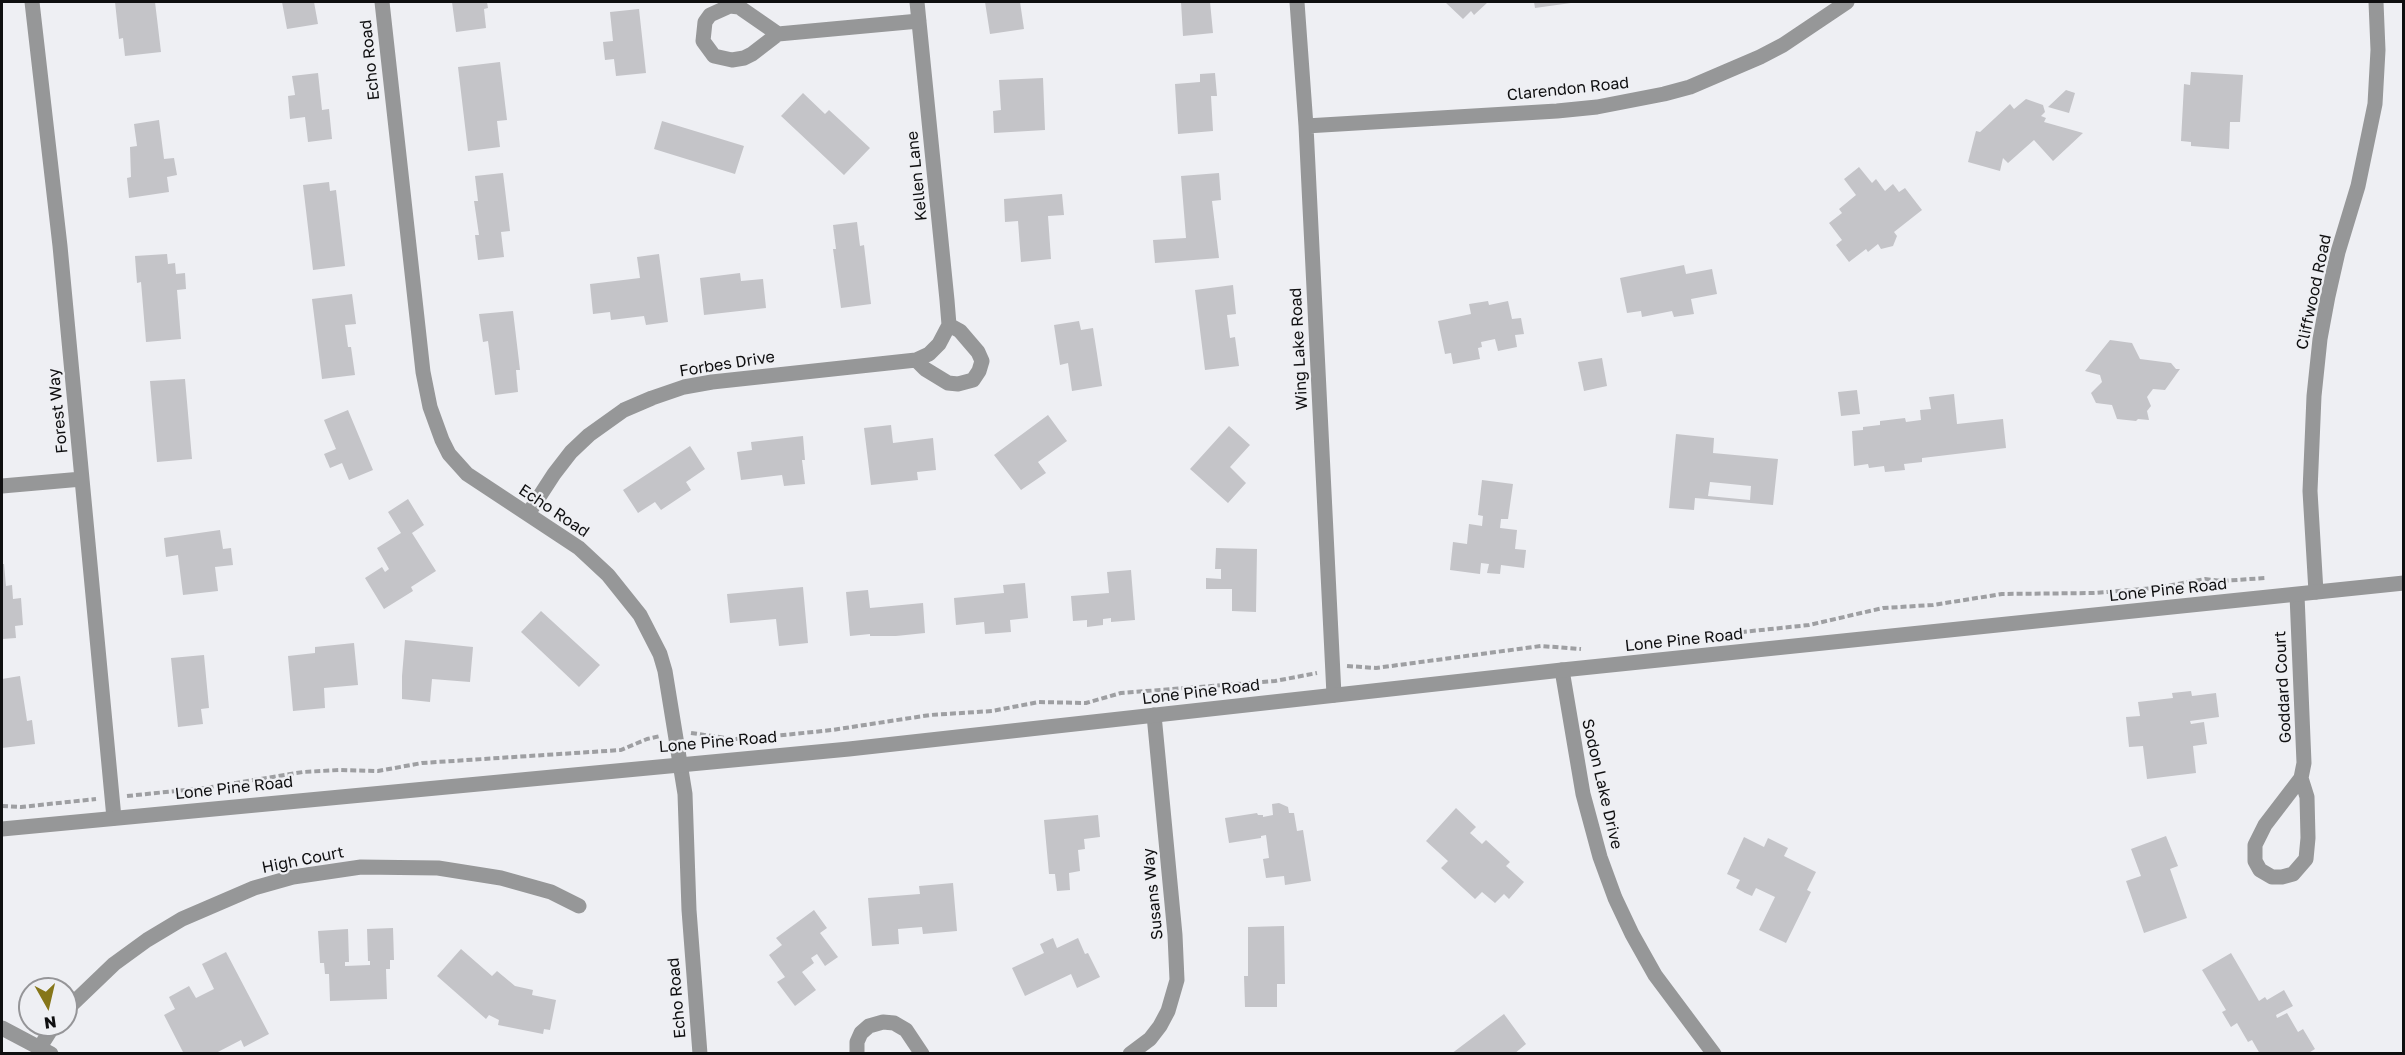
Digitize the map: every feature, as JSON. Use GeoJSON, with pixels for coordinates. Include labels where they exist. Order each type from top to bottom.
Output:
{"type":"FeatureCollection","features":[{"type":"Feature","properties":{"kind":"street","name":"Forest Way"},"geometry":{"type":"LineString","coordinates":[[32,2],[60,246],[114,818]]}},
{"type":"Feature","properties":{"kind":"street","name":"Echo Road"},"geometry":{"type":"LineString","coordinates":[[382,2],[423,372],[430,407],[442,440],[457,465],[593,560],[621,589],[640,615],[660,654],[665,671],[685,794],[690,928],[700,1053]]}},
{"type":"Feature","properties":{"kind":"street","name":"Kellen Lane"},"geometry":{"type":"LineString","coordinates":[[917,2],[949,325]]}},
{"type":"Feature","properties":{"kind":"street","name":"Wing Lake Road"},"geometry":{"type":"LineString","coordinates":[[1297,2],[1334,695]]}},
{"type":"Feature","properties":{"kind":"street","name":"Clarendon Road"},"geometry":{"type":"LineString","coordinates":[[1305,126],[1557,111],[1598,107],[1664,94],[1690,87],[1784,45],[1847,2]]}},
{"type":"Feature","properties":{"kind":"street","name":"Cliffwood Road"},"geometry":{"type":"LineString","coordinates":[[2316,592],[2310,491],[2316,373],[2330,285],[2358,186],[2373,114],[2378,50],[2376,2]]}},
{"type":"Feature","properties":{"kind":"street"},"geometry":{"type":"LineString","coordinates":[[778,34],[739,7],[730,6],[710,15],[705,22],[703,41],[714,56],[732,60],[752,54],[778,34],[919,21]]}},
{"type":"Feature","properties":{"kind":"street"},"geometry":{"type":"LineString","coordinates":[[916,360],[925,369],[948,382],[958,384],[973,380],[982,362],[978,352],[960,331],[949,325]]}},
{"type":"Feature","properties":{"kind":"street","name":"Forbes Drive"},"geometry":{"type":"LineString","coordinates":[[528,514],[571,452],[589,435],[624,410],[684,387],[712,382],[916,360],[929,354],[939,344],[949,325]]}},
{"type":"Feature","properties":{"kind":"street"},"geometry":{"type":"LineString","coordinates":[[2,486],[82,479]]}},
{"type":"Feature","properties":{"kind":"street","name":"Lone Pine Road"},"geometry":{"type":"LineString","coordinates":[[2,829],[895,744],[1562,670],[2403,583]]}},
{"type":"Feature","properties":{"kind":"street","name":"Goddard Court"},"geometry":{"type":"LineString","coordinates":[[2297,595],[2304,749],[2301,778],[2307,797],[2308,838],[2306,859],[2293,874],[2272,877],[2260,870],[2255,861],[2255,845],[2265,825],[2301,778]]}},
{"type":"Feature","properties":{"kind":"street","name":"Sodon Lake Drive"},"geometry":{"type":"LineString","coordinates":[[1562,670],[1583,794],[1600,857],[1615,898],[1655,975],[1714,1053]]}},
{"type":"Feature","properties":{"kind":"street","name":"Susans Way"},"geometry":{"type":"LineString","coordinates":[[1130,1053],[1150,1039],[1160,1026],[1168,1011],[1177,980],[1175,935],[1154,715]]}},
{"type":"Feature","properties":{"kind":"street","name":"High Court"},"geometry":{"type":"LineString","coordinates":[[78,998],[114,964],[147,940],[182,919],[254,888],[293,877],[361,867],[438,868],[501,878],[551,892],[579,906]]}},
{"type":"Feature","properties":{"kind":"street"},"geometry":{"type":"LineString","coordinates":[[857,1053],[857,1042],[861,1033],[869,1026],[883,1022],[894,1023],[906,1030],[922,1053]]}},
{"type":"Feature","properties":{"kind":"street"},"geometry":{"type":"LineString","coordinates":[[2,1028],[45,1050]]}},
{"type":"Feature","properties":{"kind":"path"},"geometry":{"type":"LineString","coordinates":[[1705,636],[1809,625],[1883,608],[1934,605],[2002,594],[2128,590],[2205,579],[2221,581],[2268,577]]}},
{"type":"Feature","properties":{"kind":"path"},"geometry":{"type":"LineString","coordinates":[[1349,666],[1376,668],[1541,646],[1590,648]]}},
{"type":"Feature","properties":{"kind":"path"},"geometry":{"type":"LineString","coordinates":[[689,733],[733,739],[755,738],[832,730],[920,716],[992,711],[1039,702],[1086,703],[1121,693],[1275,681],[1315,673]]}},
{"type":"Feature","properties":{"kind":"path"},"geometry":{"type":"LineString","coordinates":[[134,795],[205,788],[303,772],[378,771],[422,763],[621,750],[656,737]]}},
{"type":"Feature","properties":{"kind":"path"},"geometry":{"type":"LineString","coordinates":[[2,806],[21,807],[85,801]]}},
{"type":"Feature","properties":{"kind":"building"},"geometry":{"type":"Polygon","coordinates":[[[115,2],[155,2],[161,52],[125,56],[123,38],[119,39],[115,2]]]}},
{"type":"Feature","properties":{"kind":"building"},"geometry":{"type":"Polygon","coordinates":[[[282,2],[314,2],[318,24],[287,29],[282,2]]]}},
{"type":"Feature","properties":{"kind":"building"},"geometry":{"type":"Polygon","coordinates":[[[452,2],[487,2],[488,8],[484,9],[486,28],[456,32],[452,2]]]}},
{"type":"Feature","properties":{"kind":"building"},"geometry":{"type":"Polygon","coordinates":[[[985,2],[1020,2],[1024,29],[990,34],[985,2]]]}},
{"type":"Feature","properties":{"kind":"building"},"geometry":{"type":"Polygon","coordinates":[[[1181,2],[1210,2],[1213,33],[1183,36],[1181,2]]]}},
{"type":"Feature","properties":{"kind":"building"},"geometry":{"type":"Polygon","coordinates":[[[1445,2],[1488,2],[1474,15],[1471,11],[1463,19],[1445,2]]]}},
{"type":"Feature","properties":{"kind":"building"},"geometry":{"type":"Polygon","coordinates":[[[1534,2],[1571,2],[1571,3],[1535,8],[1534,2]]]}},
{"type":"Feature","properties":{"kind":"building"},"geometry":{"type":"Polygon","coordinates":[[[639,9],[646,73],[616,76],[614,59],[605,60],[603,42],[613,41],[610,12],[639,9]]]}},
{"type":"Feature","properties":{"kind":"building"},"geometry":{"type":"Polygon","coordinates":[[[500,62],[507,120],[497,121],[500,147],[468,151],[458,67],[500,62]]]}},
{"type":"Feature","properties":{"kind":"building"},"geometry":{"type":"Polygon","coordinates":[[[2191,72],[2243,75],[2240,122],[2230,122],[2229,149],[2191,146],[2191,142],[2181,141],[2184,84],[2190,85],[2191,72]]]}},
{"type":"Feature","properties":{"kind":"building"},"geometry":{"type":"Polygon","coordinates":[[[318,73],[322,110],[329,109],[332,139],[308,142],[305,117],[290,119],[288,96],[295,95],[292,76],[318,73]]]}},
{"type":"Feature","properties":{"kind":"building"},"geometry":{"type":"Polygon","coordinates":[[[1215,73],[1217,96],[1211,96],[1213,131],[1178,134],[1175,84],[1200,82],[1200,74],[1215,73]]]}},
{"type":"Feature","properties":{"kind":"building"},"geometry":{"type":"Polygon","coordinates":[[[1043,78],[1045,130],[994,133],[993,111],[1001,110],[999,80],[1043,78]]]}},
{"type":"Feature","properties":{"kind":"building"},"geometry":{"type":"Polygon","coordinates":[[[2066,90],[2075,93],[2069,113],[2048,107],[2066,90]]]}},
{"type":"Feature","properties":{"kind":"building"},"geometry":{"type":"Polygon","coordinates":[[[803,93],[825,114],[829,110],[870,148],[844,175],[781,116],[803,93]]]}},
{"type":"Feature","properties":{"kind":"building"},"geometry":{"type":"Polygon","coordinates":[[[2026,99],[2043,105],[2045,112],[2041,116],[2046,118],[2044,122],[2083,133],[2053,161],[2034,140],[2008,163],[2003,158],[2000,171],[1968,162],[1976,131],[1980,132],[2010,104],[2014,109],[2026,99]]]}},
{"type":"Feature","properties":{"kind":"building"},"geometry":{"type":"Polygon","coordinates":[[[159,120],[164,159],[174,158],[177,175],[167,177],[169,192],[129,198],[127,178],[131,177],[130,147],[137,146],[134,124],[159,120]]]}},
{"type":"Feature","properties":{"kind":"building"},"geometry":{"type":"Polygon","coordinates":[[[662,121],[744,146],[735,174],[654,149],[662,121]]]}},
{"type":"Feature","properties":{"kind":"building"},"geometry":{"type":"Polygon","coordinates":[[[1859,167],[1872,183],[1876,179],[1885,191],[1893,184],[1899,192],[1905,188],[1922,210],[1894,232],[1897,236],[1893,246],[1881,249],[1878,244],[1868,252],[1866,249],[1849,262],[1836,245],[1842,240],[1829,223],[1842,213],[1839,209],[1856,195],[1844,179],[1859,167]]]}},
{"type":"Feature","properties":{"kind":"building"},"geometry":{"type":"Polygon","coordinates":[[[503,173],[510,231],[501,232],[504,257],[478,260],[475,235],[479,235],[474,201],[478,201],[475,176],[503,173]]]}},
{"type":"Feature","properties":{"kind":"building"},"geometry":{"type":"Polygon","coordinates":[[[1219,173],[1221,200],[1212,201],[1219,258],[1155,263],[1153,240],[1186,238],[1181,176],[1219,173]]]}},
{"type":"Feature","properties":{"kind":"building"},"geometry":{"type":"Polygon","coordinates":[[[329,182],[330,191],[336,190],[345,266],[313,270],[303,185],[329,182]]]}},
{"type":"Feature","properties":{"kind":"building"},"geometry":{"type":"Polygon","coordinates":[[[1062,194],[1064,215],[1048,216],[1051,259],[1021,262],[1018,221],[1005,222],[1004,199],[1062,194]]]}},
{"type":"Feature","properties":{"kind":"building"},"geometry":{"type":"Polygon","coordinates":[[[857,222],[860,246],[864,245],[871,304],[841,308],[833,249],[836,249],[833,225],[857,222]]]}},
{"type":"Feature","properties":{"kind":"building"},"geometry":{"type":"Polygon","coordinates":[[[167,254],[168,264],[175,263],[176,274],[185,273],[186,289],[177,290],[181,339],[146,342],[141,282],[137,283],[135,256],[167,254]]]}},
{"type":"Feature","properties":{"kind":"building"},"geometry":{"type":"Polygon","coordinates":[[[659,254],[668,322],[646,325],[644,316],[611,320],[610,312],[593,314],[590,284],[640,278],[637,257],[659,254]]]}},
{"type":"Feature","properties":{"kind":"building"},"geometry":{"type":"Polygon","coordinates":[[[1684,265],[1686,274],[1712,269],[1717,294],[1691,299],[1694,314],[1674,317],[1672,311],[1642,317],[1641,311],[1627,313],[1620,278],[1684,265]]]}},
{"type":"Feature","properties":{"kind":"building"},"geometry":{"type":"Polygon","coordinates":[[[740,273],[741,281],[763,279],[766,308],[704,315],[700,278],[740,273]]]}},
{"type":"Feature","properties":{"kind":"building"},"geometry":{"type":"Polygon","coordinates":[[[1233,285],[1236,314],[1227,315],[1230,338],[1235,337],[1239,366],[1205,370],[1195,290],[1233,285]]]}},
{"type":"Feature","properties":{"kind":"building"},"geometry":{"type":"Polygon","coordinates":[[[352,294],[356,324],[345,325],[355,375],[322,379],[312,299],[352,294]]]}},
{"type":"Feature","properties":{"kind":"building"},"geometry":{"type":"Polygon","coordinates":[[[1488,301],[1489,305],[1508,301],[1512,319],[1521,318],[1524,334],[1515,335],[1517,347],[1498,351],[1495,339],[1481,342],[1482,347],[1478,348],[1480,359],[1453,364],[1451,353],[1445,354],[1438,321],[1471,314],[1469,304],[1488,301]]]}},
{"type":"Feature","properties":{"kind":"building"},"geometry":{"type":"Polygon","coordinates":[[[513,311],[520,370],[516,370],[518,392],[495,395],[488,341],[483,342],[479,314],[513,311]]]}},
{"type":"Feature","properties":{"kind":"building"},"geometry":{"type":"Polygon","coordinates":[[[1079,321],[1081,330],[1093,328],[1102,386],[1072,391],[1068,363],[1060,365],[1054,325],[1079,321]]]}},
{"type":"Feature","properties":{"kind":"building"},"geometry":{"type":"Polygon","coordinates":[[[2110,340],[2132,343],[2140,359],[2171,363],[2176,369],[2180,369],[2165,390],[2153,389],[2147,397],[2151,406],[2147,411],[2149,420],[2117,419],[2112,405],[2096,403],[2091,393],[2102,382],[2100,375],[2085,371],[2110,340]]]}},
{"type":"Feature","properties":{"kind":"building"},"geometry":{"type":"Polygon","coordinates":[[[1602,358],[1607,386],[1584,391],[1578,362],[1602,358]]]}},
{"type":"Feature","properties":{"kind":"building"},"geometry":{"type":"Polygon","coordinates":[[[185,379],[192,459],[157,462],[150,381],[185,379]]]}},
{"type":"Feature","properties":{"kind":"building"},"geometry":{"type":"Polygon","coordinates":[[[1857,390],[1860,414],[1841,416],[1838,392],[1857,390]]]}},
{"type":"Feature","properties":{"kind":"building"},"geometry":{"type":"Polygon","coordinates":[[[1954,394],[1957,424],[2003,419],[2006,448],[1922,458],[1922,462],[1904,464],[1905,470],[1885,472],[1884,466],[1869,468],[1868,464],[1854,466],[1852,431],[1880,425],[1880,421],[1905,418],[1906,422],[1921,420],[1920,410],[1931,409],[1929,397],[1954,394]]]}},
{"type":"Feature","properties":{"kind":"building"},"geometry":{"type":"Polygon","coordinates":[[[348,410],[373,470],[349,480],[342,463],[330,468],[324,454],[336,449],[324,420],[348,410]]]}},
{"type":"Feature","properties":{"kind":"building"},"geometry":{"type":"Polygon","coordinates":[[[1048,415],[1067,441],[1038,462],[1046,473],[1021,490],[994,455],[1048,415]]]}},
{"type":"Feature","properties":{"kind":"building"},"geometry":{"type":"Polygon","coordinates":[[[891,425],[893,443],[933,438],[936,470],[917,472],[918,480],[871,485],[864,428],[891,425]]]}},
{"type":"Feature","properties":{"kind":"building"},"geometry":{"type":"Polygon","coordinates":[[[1229,426],[1250,445],[1230,467],[1246,483],[1228,503],[1190,469],[1229,426]]]}},
{"type":"Feature","properties":{"kind":"building"},"geometry":{"type":"Polygon","coordinates":[[[1676,434],[1714,438],[1713,453],[1778,459],[1773,505],[1695,498],[1694,510],[1669,508],[1676,434]],[[1710,482],[1708,496],[1750,500],[1751,486],[1710,482]]]}},
{"type":"Feature","properties":{"kind":"building"},"geometry":{"type":"Polygon","coordinates":[[[803,436],[805,460],[802,460],[805,484],[784,486],[782,475],[741,480],[737,452],[752,450],[751,442],[803,436]]]}},
{"type":"Feature","properties":{"kind":"building"},"geometry":{"type":"Polygon","coordinates":[[[690,446],[705,469],[686,482],[691,490],[661,510],[655,502],[638,513],[623,490],[690,446]]]}},
{"type":"Feature","properties":{"kind":"building"},"geometry":{"type":"Polygon","coordinates":[[[1482,480],[1513,484],[1508,519],[1501,519],[1500,528],[1517,530],[1515,549],[1526,550],[1524,568],[1501,565],[1500,574],[1487,573],[1489,564],[1481,563],[1480,574],[1450,570],[1453,542],[1467,544],[1469,524],[1482,526],[1483,516],[1478,515],[1482,480]]]}},
{"type":"Feature","properties":{"kind":"building"},"geometry":{"type":"Polygon","coordinates":[[[408,499],[424,525],[412,533],[436,571],[411,587],[413,591],[384,609],[365,578],[382,567],[385,572],[389,569],[377,548],[401,533],[388,512],[408,499]]]}},
{"type":"Feature","properties":{"kind":"building"},"geometry":{"type":"Polygon","coordinates":[[[220,530],[223,549],[231,548],[233,565],[215,567],[218,591],[183,595],[178,555],[166,557],[164,538],[220,530]]]}},
{"type":"Feature","properties":{"kind":"building"},"geometry":{"type":"Polygon","coordinates":[[[1216,548],[1257,549],[1256,612],[1232,611],[1232,589],[1206,589],[1206,578],[1221,579],[1221,569],[1215,569],[1216,548]]]}},
{"type":"Feature","properties":{"kind":"building"},"geometry":{"type":"Polygon","coordinates":[[[2,564],[4,564],[6,586],[12,585],[13,599],[21,598],[23,625],[15,626],[16,638],[2,639],[2,564]]]}},
{"type":"Feature","properties":{"kind":"building"},"geometry":{"type":"Polygon","coordinates":[[[1131,570],[1135,620],[1111,622],[1111,618],[1103,619],[1103,625],[1087,627],[1087,620],[1073,621],[1071,596],[1109,593],[1107,572],[1131,570]]]}},
{"type":"Feature","properties":{"kind":"building"},"geometry":{"type":"Polygon","coordinates":[[[1025,583],[1028,618],[1010,620],[1011,632],[985,634],[984,622],[956,625],[954,598],[1004,593],[1003,585],[1025,583]]]}},
{"type":"Feature","properties":{"kind":"building"},"geometry":{"type":"Polygon","coordinates":[[[803,587],[808,643],[779,646],[776,619],[730,623],[727,594],[803,587]]]}},
{"type":"Feature","properties":{"kind":"building"},"geometry":{"type":"Polygon","coordinates":[[[868,590],[870,608],[923,603],[925,633],[896,636],[870,636],[870,634],[850,636],[846,592],[868,590]]]}},
{"type":"Feature","properties":{"kind":"building"},"geometry":{"type":"Polygon","coordinates":[[[541,611],[600,665],[579,687],[521,632],[541,611]]]}},
{"type":"Feature","properties":{"kind":"building"},"geometry":{"type":"Polygon","coordinates":[[[405,640],[473,647],[470,682],[432,679],[430,702],[402,699],[405,640]]]}},
{"type":"Feature","properties":{"kind":"building"},"geometry":{"type":"Polygon","coordinates":[[[354,643],[358,685],[324,688],[325,708],[293,711],[288,656],[315,653],[315,647],[354,643]]]}},
{"type":"Feature","properties":{"kind":"building"},"geometry":{"type":"Polygon","coordinates":[[[204,655],[209,708],[201,709],[203,724],[178,727],[171,658],[204,655]]]}},
{"type":"Feature","properties":{"kind":"building"},"geometry":{"type":"Polygon","coordinates":[[[20,676],[27,721],[32,720],[35,744],[2,748],[2,679],[20,676]]]}},
{"type":"Feature","properties":{"kind":"building"},"geometry":{"type":"Polygon","coordinates":[[[2191,691],[2192,696],[2216,693],[2219,717],[2190,721],[2191,724],[2204,722],[2207,744],[2193,746],[2196,773],[2147,779],[2143,746],[2129,747],[2126,717],[2140,716],[2138,702],[2173,698],[2172,693],[2191,691]]]}},
{"type":"Feature","properties":{"kind":"building"},"geometry":{"type":"Polygon","coordinates":[[[1279,803],[1288,807],[1289,813],[1294,813],[1297,831],[1303,830],[1311,881],[1285,885],[1284,876],[1266,878],[1263,859],[1269,858],[1266,835],[1261,838],[1229,843],[1225,818],[1257,813],[1263,817],[1273,815],[1272,804],[1279,803]]]}},
{"type":"Feature","properties":{"kind":"building"},"geometry":{"type":"Polygon","coordinates":[[[1456,808],[1476,827],[1470,833],[1482,844],[1486,840],[1510,862],[1506,866],[1524,882],[1509,899],[1504,894],[1495,903],[1482,892],[1475,899],[1441,868],[1448,861],[1426,841],[1456,808]]]}},
{"type":"Feature","properties":{"kind":"building"},"geometry":{"type":"Polygon","coordinates":[[[1098,815],[1100,837],[1084,839],[1085,849],[1078,850],[1080,871],[1069,873],[1070,890],[1057,891],[1055,874],[1049,874],[1044,820],[1098,815]]]}},
{"type":"Feature","properties":{"kind":"building"},"geometry":{"type":"Polygon","coordinates":[[[2166,836],[2178,866],[2170,869],[2187,918],[2144,933],[2126,881],[2141,876],[2131,849],[2166,836]]]}},
{"type":"Feature","properties":{"kind":"building"},"geometry":{"type":"Polygon","coordinates":[[[1744,837],[1764,847],[1768,838],[1788,848],[1784,856],[1816,872],[1807,890],[1811,892],[1786,943],[1759,930],[1775,897],[1756,888],[1752,896],[1745,893],[1736,888],[1740,880],[1727,874],[1744,837]]]}},
{"type":"Feature","properties":{"kind":"building"},"geometry":{"type":"Polygon","coordinates":[[[953,883],[957,931],[923,934],[922,927],[898,929],[899,944],[872,946],[868,898],[920,894],[919,886],[953,883]]]}},
{"type":"Feature","properties":{"kind":"building"},"geometry":{"type":"Polygon","coordinates":[[[814,910],[827,928],[820,933],[838,957],[825,966],[817,954],[811,958],[814,963],[802,972],[816,990],[795,1006],[777,982],[785,977],[769,955],[782,945],[776,938],[814,910]]]}},
{"type":"Feature","properties":{"kind":"building"},"geometry":{"type":"Polygon","coordinates":[[[1284,926],[1285,984],[1277,984],[1277,1007],[1245,1007],[1244,976],[1248,976],[1248,927],[1284,926]]]}},
{"type":"Feature","properties":{"kind":"building"},"geometry":{"type":"Polygon","coordinates":[[[393,928],[394,960],[390,960],[390,969],[386,969],[387,999],[330,1001],[329,974],[325,974],[324,963],[320,963],[318,931],[348,929],[349,962],[345,962],[345,966],[370,965],[367,929],[393,928]]]}},
{"type":"Feature","properties":{"kind":"building"},"geometry":{"type":"Polygon","coordinates":[[[1053,938],[1057,948],[1078,938],[1100,977],[1077,988],[1071,974],[1025,996],[1012,968],[1044,953],[1040,944],[1053,938]]]}},
{"type":"Feature","properties":{"kind":"building"},"geometry":{"type":"Polygon","coordinates":[[[461,949],[492,976],[497,971],[515,986],[533,990],[532,995],[556,1000],[550,1030],[544,1029],[543,1034],[498,1025],[499,1020],[489,1015],[486,1019],[437,976],[461,949]]]}},
{"type":"Feature","properties":{"kind":"building"},"geometry":{"type":"Polygon","coordinates":[[[226,952],[269,1034],[244,1047],[241,1040],[214,1054],[184,1054],[164,1015],[175,1009],[169,997],[189,986],[196,998],[214,989],[202,964],[226,952]]]}},
{"type":"Feature","properties":{"kind":"building"},"geometry":{"type":"Polygon","coordinates":[[[2231,953],[2259,1001],[2265,997],[2267,1000],[2284,990],[2293,1006],[2276,1015],[2277,1018],[2287,1013],[2298,1032],[2303,1029],[2315,1049],[2307,1054],[2260,1054],[2252,1040],[2248,1042],[2237,1023],[2231,1027],[2222,1012],[2226,1010],[2202,970],[2231,953]]]}},
{"type":"Feature","properties":{"kind":"building"},"geometry":{"type":"Polygon","coordinates":[[[1504,1014],[1526,1044],[1514,1054],[1451,1054],[1504,1014]]]}}]}
